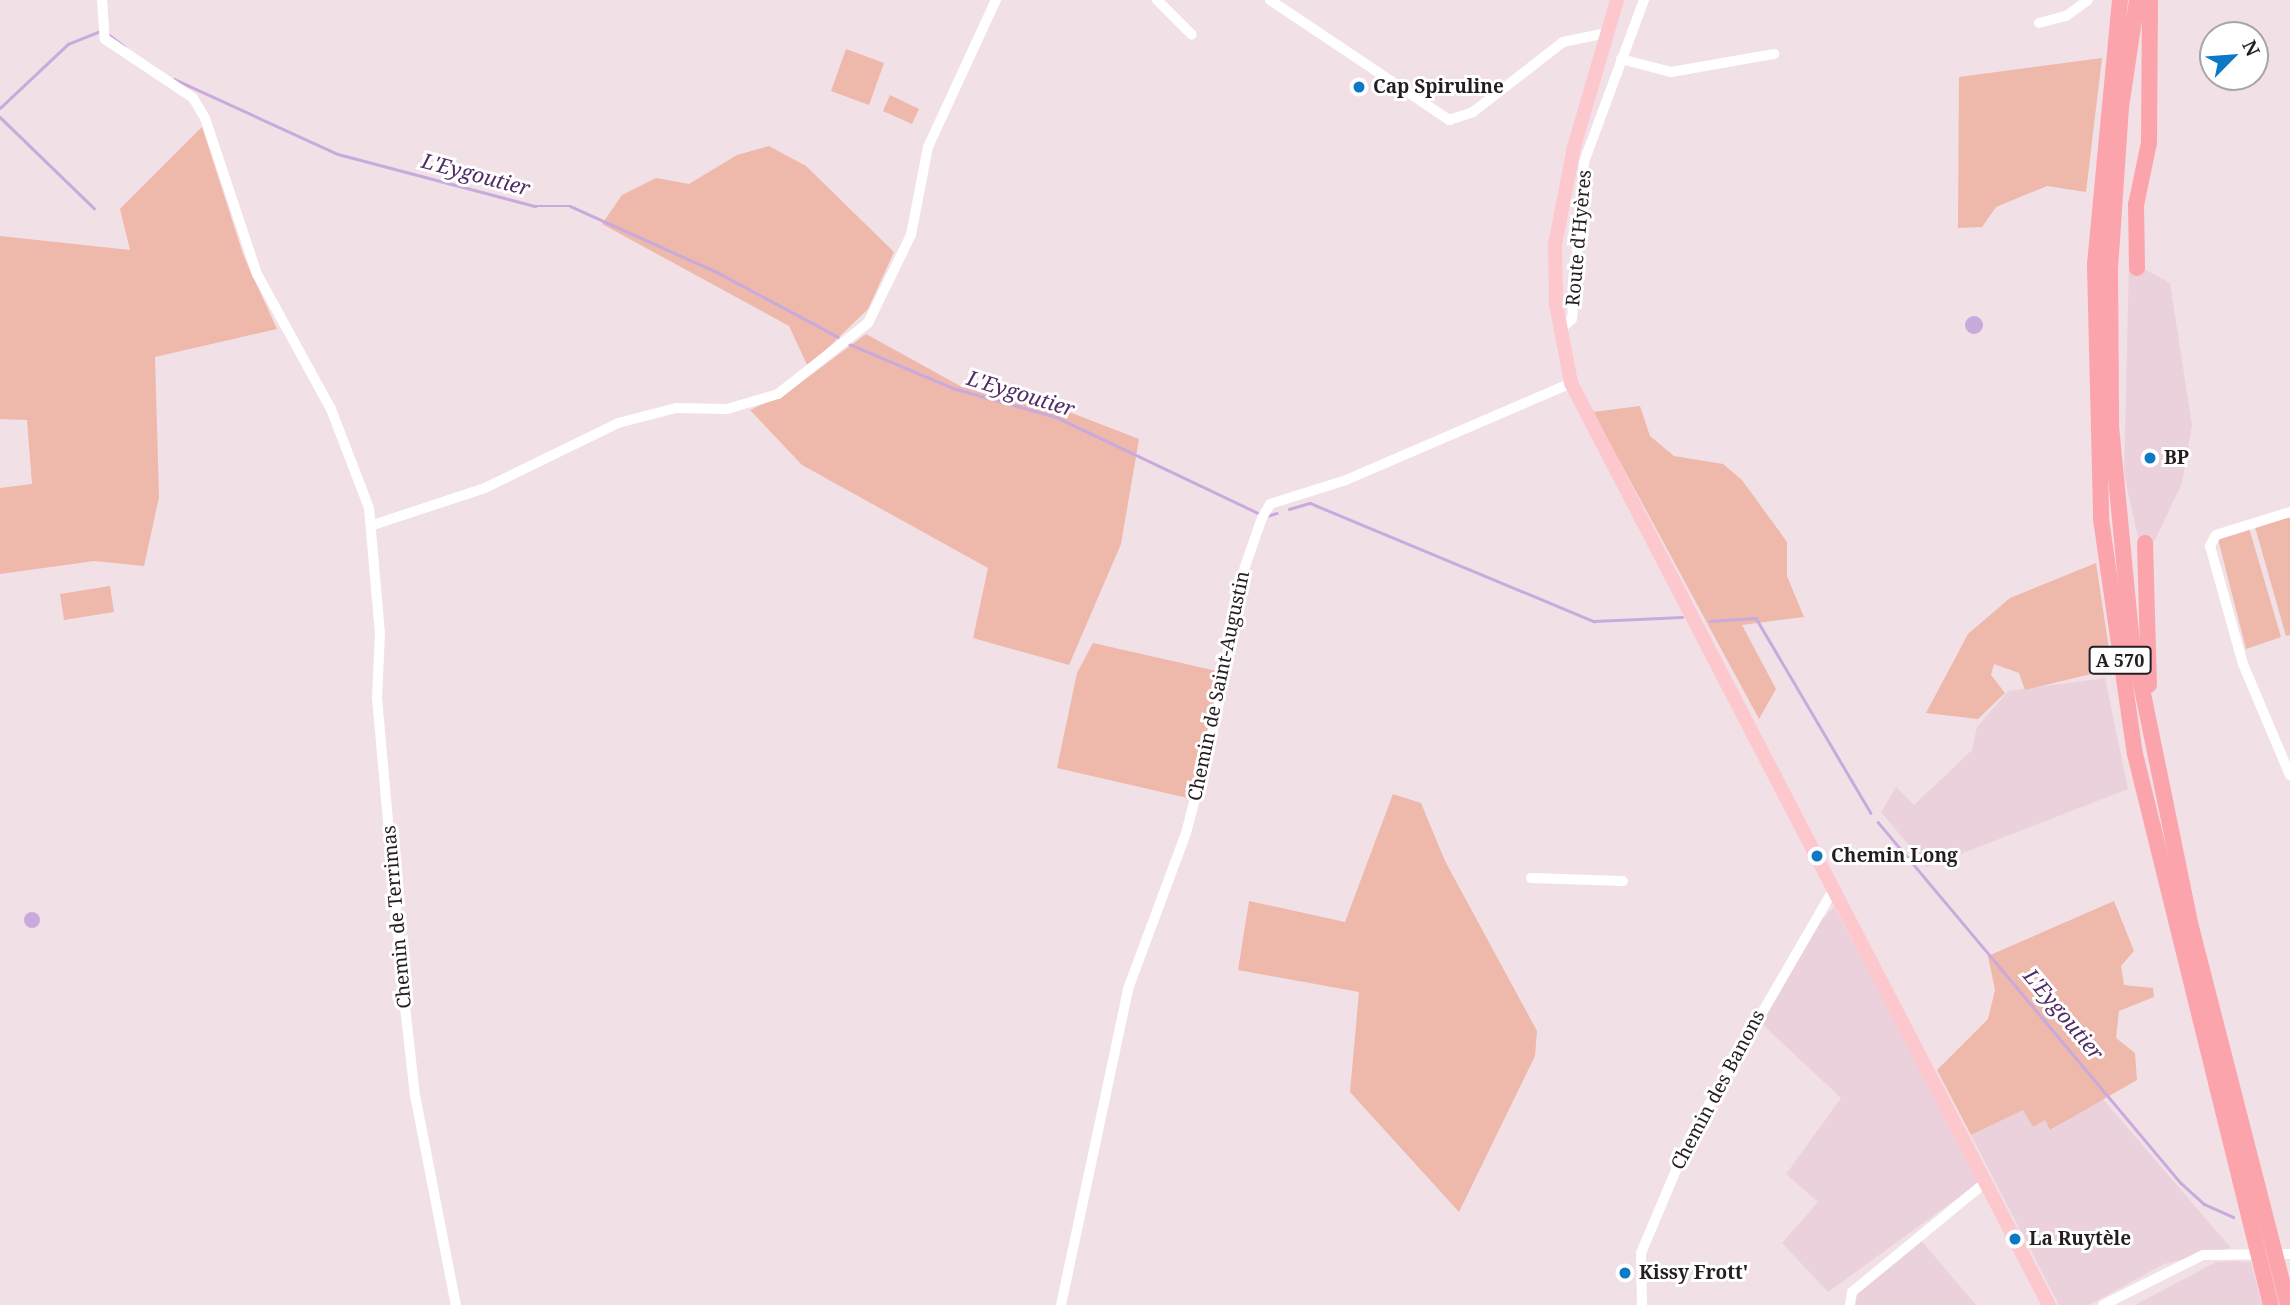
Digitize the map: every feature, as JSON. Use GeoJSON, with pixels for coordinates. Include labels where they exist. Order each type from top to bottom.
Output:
{"type":"FeatureCollection","features":[{"type":"Feature","properties":{"kind":"highway","name":"A 570"},"geometry":{"type":"LineString","coordinates":[[2120,0],[2095,266],[2101,519],[2135,754],[2271,1305]]}},
{"type":"Feature","properties":{"kind":"highway","name":"A 570"},"geometry":{"type":"LineString","coordinates":[[2137,0],[2113,192],[2111,426],[2131,635],[2166,816],[2288,1305]]}},
{"type":"Feature","properties":{"kind":"highway"},"geometry":{"type":"LineString","coordinates":[[2137,268],[2136,205],[2149,143],[2150,0]]}},
{"type":"Feature","properties":{"kind":"highway"},"geometry":{"type":"LineString","coordinates":[[2145,543],[2146,647],[2166,816]]}},
{"type":"Feature","properties":{"kind":"main road","name":"Route d'Hyères"},"geometry":{"type":"LineString","coordinates":[[1559,330],[1556,304],[1559,220],[1606,33],[1617,0]]}},
{"type":"Feature","properties":{"kind":"main road"},"geometry":{"type":"LineString","coordinates":[[1559,330],[1571,383],[2049,1305]]}},
{"type":"Feature","properties":{"kind":"street","name":"Chemin de Terrimas"},"geometry":{"type":"LineString","coordinates":[[102,0],[105,39],[193,98],[205,118],[257,274],[331,409],[373,525],[380,633],[377,698],[402,980],[415,1095],[456,1305]]}},
{"type":"Feature","properties":{"kind":"street"},"geometry":{"type":"LineString","coordinates":[[373,525],[485,488],[618,423],[676,408],[727,409],[778,394],[868,323],[911,235],[928,147],[996,0]]}},
{"type":"Feature","properties":{"kind":"street"},"geometry":{"type":"LineString","coordinates":[[1157,0],[1192,36]]}},
{"type":"Feature","properties":{"kind":"street"},"geometry":{"type":"LineString","coordinates":[[1270,0],[1449,120],[1473,112],[1563,41],[1606,33]]}},
{"type":"Feature","properties":{"kind":"street","name":"Route d'Hyères"},"geometry":{"type":"LineString","coordinates":[[1559,330],[1572,318],[1577,218],[1598,111],[1644,0]]}},
{"type":"Feature","properties":{"kind":"street"},"geometry":{"type":"LineString","coordinates":[[2039,23],[2066,16],[2088,0]]}},
{"type":"Feature","properties":{"kind":"street"},"geometry":{"type":"LineString","coordinates":[[1621,60],[1671,72],[1774,54]]}},
{"type":"Feature","properties":{"kind":"street","name":"Chemin de Saint-Augustin"},"geometry":{"type":"LineString","coordinates":[[1061,1305],[1128,989],[1189,823],[1240,581],[1262,518],[1270,504],[1346,480],[1571,383]]}},
{"type":"Feature","properties":{"kind":"street"},"geometry":{"type":"LineString","coordinates":[[2290,512],[2216,535],[2210,545],[2243,664],[2290,775]]}},
{"type":"Feature","properties":{"kind":"street"},"geometry":{"type":"LineString","coordinates":[[1531,878],[1622,881]]}},
{"type":"Feature","properties":{"kind":"street","name":"Chemin des Banons"},"geometry":{"type":"LineString","coordinates":[[1642,1305],[1641,1253],[1690,1138],[1834,889]]}},
{"type":"Feature","properties":{"kind":"street"},"geometry":{"type":"LineString","coordinates":[[1850,1305],[1852,1292],[1986,1182]]}},
{"type":"Feature","properties":{"kind":"street"},"geometry":{"type":"LineString","coordinates":[[2103,1305],[2178,1263],[2233,1254],[2290,1254]]}},
{"type":"Feature","properties":{"kind":"shaded area"},"geometry":{"type":"Polygon","coordinates":[[[846,49],[884,63],[869,105],[831,91],[846,49]]]}},
{"type":"Feature","properties":{"kind":"shaded area"},"geometry":{"type":"Polygon","coordinates":[[[2102,58],[2086,192],[2047,186],[1996,207],[1982,227],[1958,228],[1959,77],[2102,58]]]}},
{"type":"Feature","properties":{"kind":"shaded area"},"geometry":{"type":"Polygon","coordinates":[[[890,95],[919,109],[912,124],[883,111],[890,95]]]}},
{"type":"Feature","properties":{"kind":"shaded area"},"geometry":{"type":"Polygon","coordinates":[[[202,127],[244,257],[277,329],[155,357],[159,497],[144,566],[94,561],[0,574],[0,488],[32,484],[27,420],[0,419],[0,236],[130,250],[120,209],[202,127]]]}},
{"type":"Feature","properties":{"kind":"shaded area"},"geometry":{"type":"Polygon","coordinates":[[[769,146],[806,166],[894,252],[868,309],[808,367],[789,326],[602,224],[622,195],[656,178],[689,184],[737,155],[769,146]]]}},
{"type":"Feature","properties":{"kind":"shaded area"},"geometry":{"type":"Polygon","coordinates":[[[2129,261],[2170,283],[2192,425],[2182,483],[2154,542],[2139,542],[2124,475],[2129,261]]]}},
{"type":"Feature","properties":{"kind":"shaded area"},"geometry":{"type":"Polygon","coordinates":[[[1974,316],[1980,319],[1983,325],[1980,331],[1974,334],[1968,331],[1965,325],[1968,319],[1974,316]]]}},
{"type":"Feature","properties":{"kind":"shaded area"},"geometry":{"type":"Polygon","coordinates":[[[866,334],[962,387],[1059,408],[1139,439],[1121,544],[1069,665],[973,638],[988,568],[802,465],[750,410],[784,395],[866,334]]]}},
{"type":"Feature","properties":{"kind":"shaded area"},"geometry":{"type":"Polygon","coordinates":[[[1640,406],[1650,436],[1674,456],[1723,464],[1742,480],[1787,542],[1787,576],[1804,617],[1742,625],[1776,689],[1759,719],[1593,412],[1640,406]]]}},
{"type":"Feature","properties":{"kind":"shaded area"},"geometry":{"type":"Polygon","coordinates":[[[2290,517],[2290,635],[2286,636],[2255,527],[2290,517]]]}},
{"type":"Feature","properties":{"kind":"shaded area"},"geometry":{"type":"Polygon","coordinates":[[[2249,528],[2281,637],[2246,649],[2218,539],[2249,528]]]}},
{"type":"Feature","properties":{"kind":"shaded area"},"geometry":{"type":"Polygon","coordinates":[[[2096,563],[2112,669],[2025,690],[2019,673],[1994,664],[1991,675],[2005,693],[1978,719],[1926,713],[1968,634],[2010,598],[2096,563]]]}},
{"type":"Feature","properties":{"kind":"shaded area"},"geometry":{"type":"Polygon","coordinates":[[[110,586],[114,612],[64,620],[60,594],[110,586]]]}},
{"type":"Feature","properties":{"kind":"shaded area"},"geometry":{"type":"Polygon","coordinates":[[[1093,643],[1221,672],[1192,799],[1057,768],[1077,673],[1093,643]]]}},
{"type":"Feature","properties":{"kind":"shaded area"},"geometry":{"type":"Polygon","coordinates":[[[2105,678],[2128,789],[1927,867],[1881,812],[1896,787],[1914,805],[1972,750],[1977,727],[2008,691],[2105,678]]]}},
{"type":"Feature","properties":{"kind":"shaded area"},"geometry":{"type":"Polygon","coordinates":[[[1393,794],[1421,803],[1445,861],[1537,1031],[1535,1056],[1459,1212],[1350,1092],[1359,992],[1238,970],[1249,901],[1345,922],[1393,794]]]}},
{"type":"Feature","properties":{"kind":"shaded area"},"geometry":{"type":"Polygon","coordinates":[[[2114,901],[2134,951],[2121,966],[2124,985],[2153,988],[2154,997],[2119,1011],[2116,1038],[2135,1053],[2137,1080],[2050,1130],[2045,1120],[2033,1127],[2023,1110],[1971,1135],[1937,1070],[1988,1019],[1995,990],[1988,956],[2114,901]]]}},
{"type":"Feature","properties":{"kind":"shaded area"},"geometry":{"type":"Polygon","coordinates":[[[1834,907],[1980,1182],[1828,1292],[1782,1243],[1818,1202],[1786,1174],[1841,1098],[1760,1022],[1814,928],[1834,907]]]}},
{"type":"Feature","properties":{"kind":"shaded area"},"geometry":{"type":"Polygon","coordinates":[[[29,912],[35,912],[40,920],[38,926],[29,928],[24,923],[24,917],[29,912]]]}},
{"type":"Feature","properties":{"kind":"shaded area"},"geometry":{"type":"Polygon","coordinates":[[[2102,1098],[2231,1248],[2164,1264],[2089,1305],[2059,1305],[1971,1135],[2023,1110],[2045,1120],[2051,1130],[2102,1098]]]}},
{"type":"Feature","properties":{"kind":"shaded area"},"geometry":{"type":"Polygon","coordinates":[[[1920,1239],[1976,1305],[1855,1305],[1853,1297],[1920,1239]]]}},
{"type":"Feature","properties":{"kind":"shaded area"},"geometry":{"type":"Polygon","coordinates":[[[2216,1262],[2251,1262],[2262,1305],[2135,1305],[2216,1262]]]}},
{"type":"Feature","properties":{"kind":"waterway","name":"L'Eygoutier"},"geometry":{"type":"LineString","coordinates":[[0,108],[68,44],[98,32]]}},
{"type":"Feature","properties":{"kind":"waterway","name":"L'Eygoutier"},"geometry":{"type":"LineString","coordinates":[[108,34],[125,47]]}},
{"type":"Feature","properties":{"kind":"waterway","name":"L'Eygoutier"},"geometry":{"type":"LineString","coordinates":[[174,79],[338,154],[535,206],[570,206],[717,272],[838,337]]}},
{"type":"Feature","properties":{"kind":"waterway"},"geometry":{"type":"LineString","coordinates":[[0,117],[94,208]]}},
{"type":"Feature","properties":{"kind":"waterway","name":"L'Eygoutier"},"geometry":{"type":"LineString","coordinates":[[849,344],[953,388],[1056,417],[1258,513]]}},
{"type":"Feature","properties":{"kind":"waterway","name":"L'Eygoutier"},"geometry":{"type":"LineString","coordinates":[[1289,509],[1310,503],[1594,621],[1682,617]]}},
{"type":"Feature","properties":{"kind":"waterway","name":"L'Eygoutier"},"geometry":{"type":"LineString","coordinates":[[1267,516],[1277,513]]}},
{"type":"Feature","properties":{"kind":"waterway","name":"L'Eygoutier"},"geometry":{"type":"LineString","coordinates":[[1710,621],[1756,618],[1871,813]]}},
{"type":"Feature","properties":{"kind":"waterway","name":"L'Eygoutier"},"geometry":{"type":"LineString","coordinates":[[1878,822],[2181,1183],[2204,1204],[2233,1217]]}},
{"type":"Feature","properties":{"kind":"place","name":"Cap Spiruline"},"geometry":{"type":"Point","coordinates":[1359,87]}},
{"type":"Feature","properties":{"kind":"place","name":"BP"},"geometry":{"type":"Point","coordinates":[2150,458]}},
{"type":"Feature","properties":{"kind":"place","name":"Chemin Long"},"geometry":{"type":"Point","coordinates":[1817,856]}},
{"type":"Feature","properties":{"kind":"place","name":"La Ruytèle"},"geometry":{"type":"Point","coordinates":[2015,1239]}},
{"type":"Feature","properties":{"kind":"place","name":"Kissy Frott'"},"geometry":{"type":"Point","coordinates":[1625,1273]}}]}
